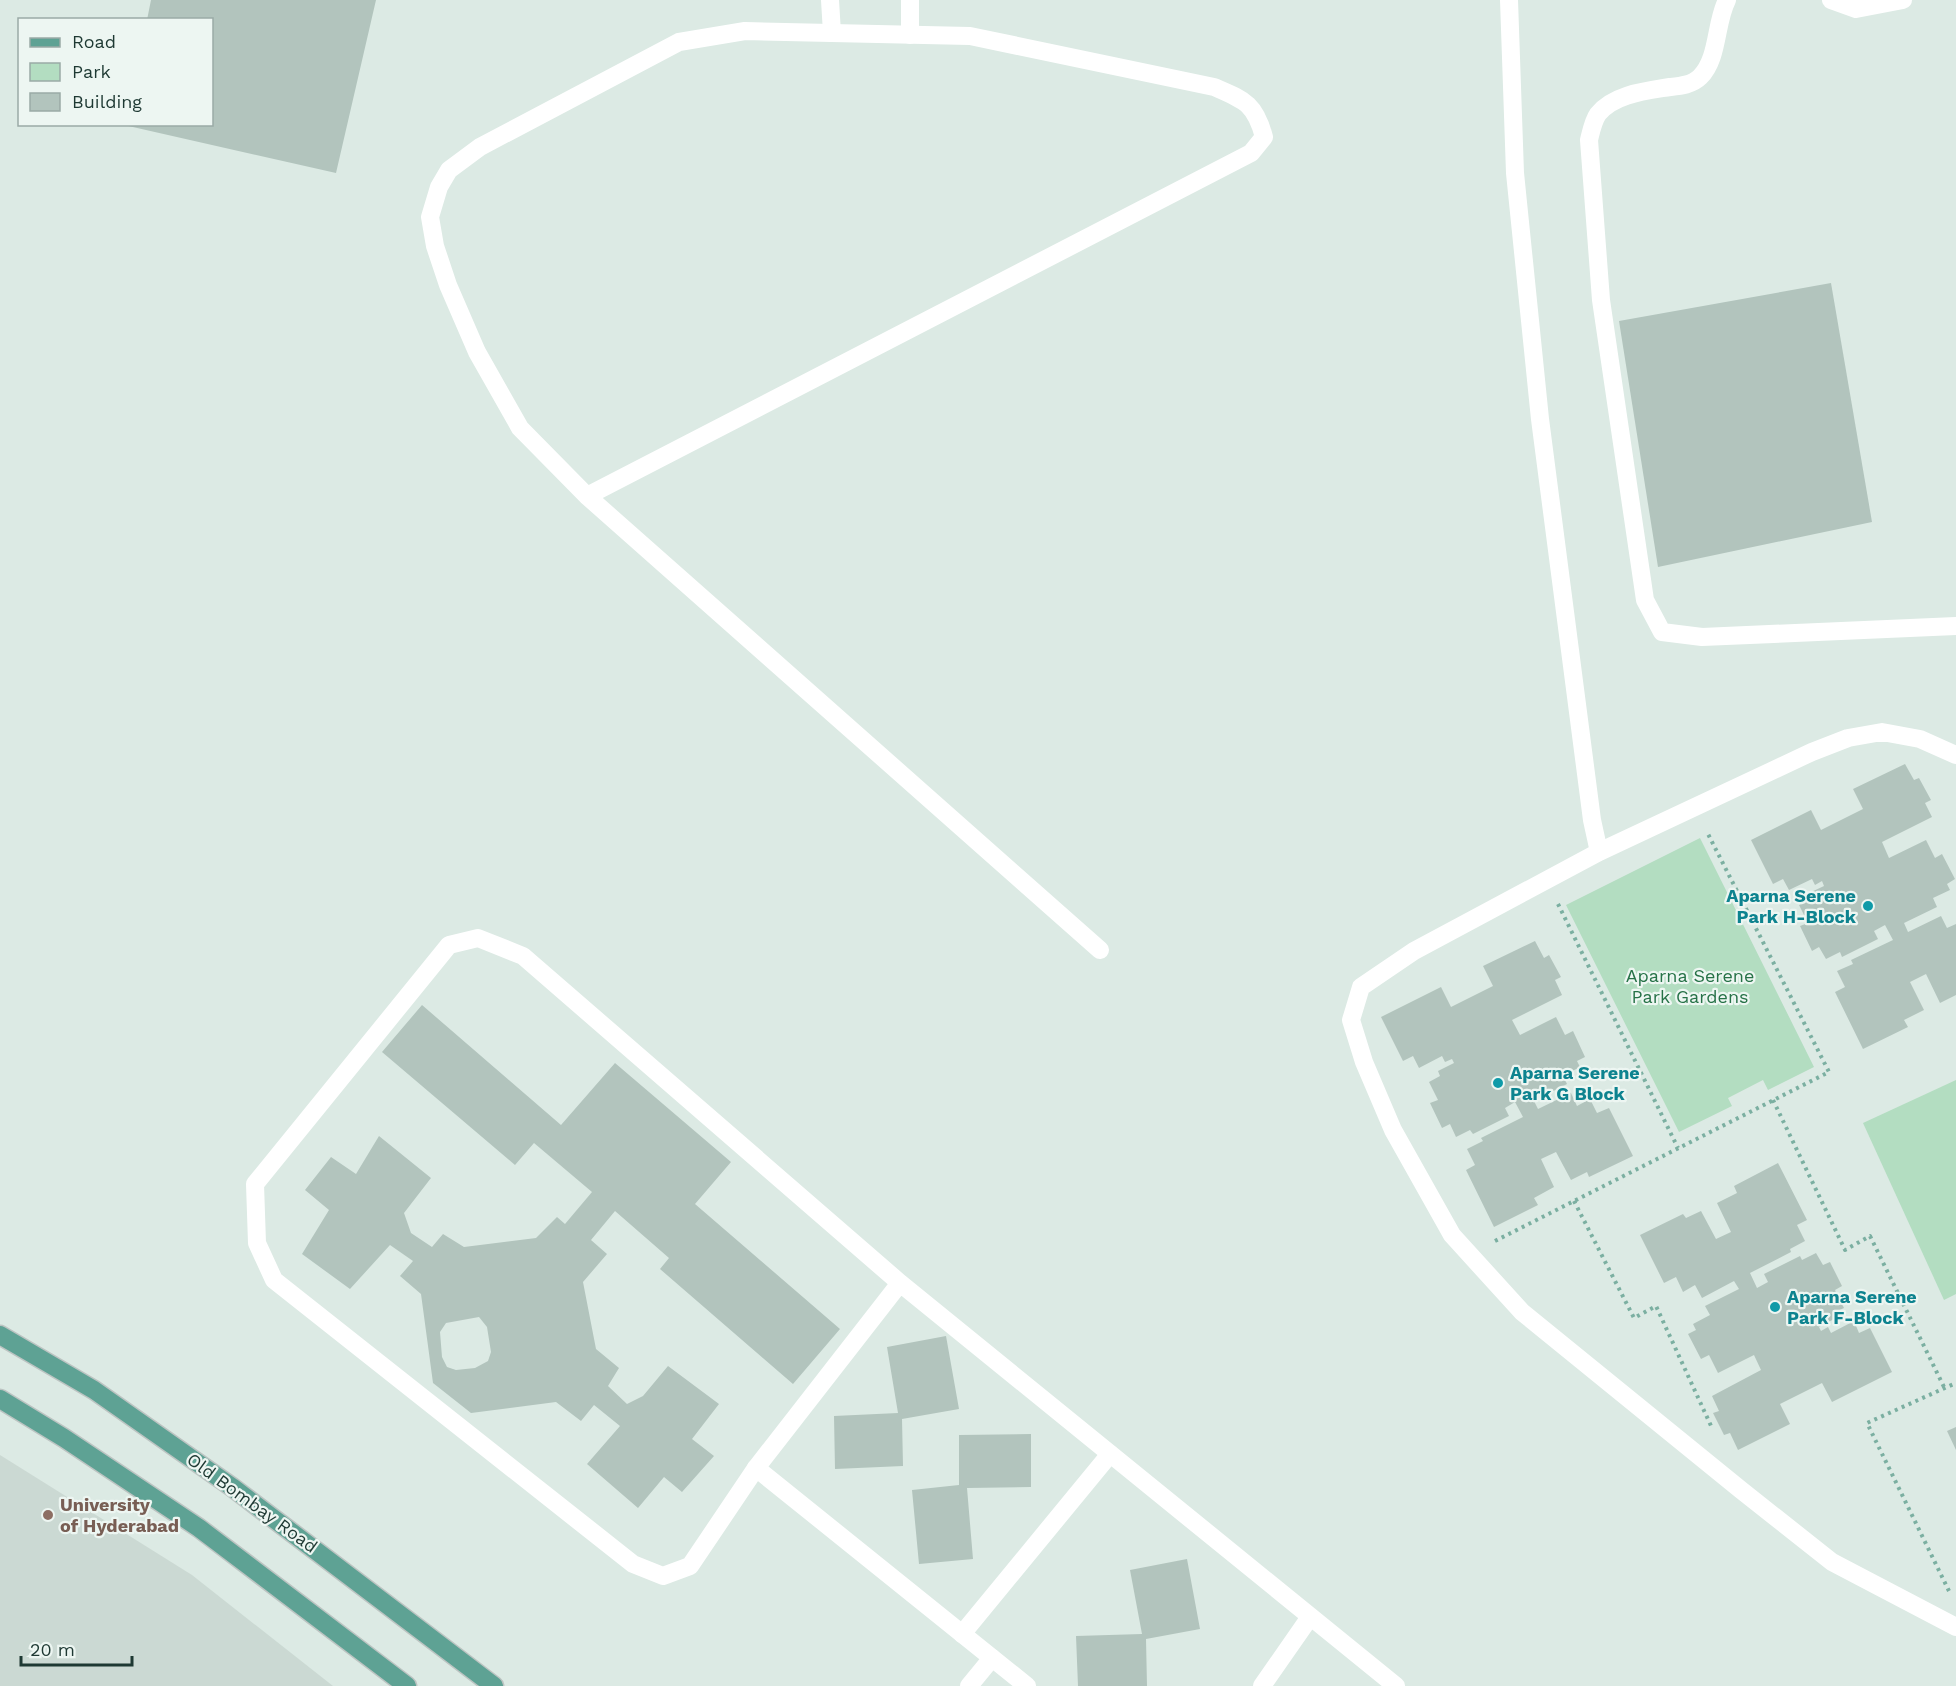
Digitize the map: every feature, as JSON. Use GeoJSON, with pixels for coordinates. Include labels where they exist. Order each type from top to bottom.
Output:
{"type":"FeatureCollection","features":[{"type":"Feature","properties":{"kind":"main road","name":"Old Bombay Road"},"geometry":{"type":"LineString","coordinates":[[0,1335],[94,1389],[232,1487],[494,1686]]}},
{"type":"Feature","properties":{"kind":"main road"},"geometry":{"type":"LineString","coordinates":[[0,1399],[64,1438],[200,1528],[407,1686]]}},
{"type":"Feature","properties":{"kind":"street"},"geometry":{"type":"LineString","coordinates":[[830,0],[832,33]]}},
{"type":"Feature","properties":{"kind":"street"},"geometry":{"type":"LineString","coordinates":[[910,0],[910,35]]}},
{"type":"Feature","properties":{"kind":"street"},"geometry":{"type":"LineString","coordinates":[[1509,0],[1515,173],[1540,419],[1592,820],[1599,852]]}},
{"type":"Feature","properties":{"kind":"street"},"geometry":{"type":"LineString","coordinates":[[1727,0],[1720,13],[1710,63],[1699,78],[1682,86],[1623,97],[1608,104],[1597,116],[1589,140],[1601,300],[1645,600],[1662,632],[1702,637],[1956,626]]}},
{"type":"Feature","properties":{"kind":"street"},"geometry":{"type":"LineString","coordinates":[[1831,0],[1856,9],[1904,0]]}},
{"type":"Feature","properties":{"kind":"street"},"geometry":{"type":"LineString","coordinates":[[587,496],[1251,153],[1264,137],[1253,110],[1239,98],[1214,87],[970,36],[745,31],[679,42],[480,147],[449,170],[439,188],[430,217],[435,246],[448,285],[477,352],[520,428],[587,496],[1100,950]]}},
{"type":"Feature","properties":{"kind":"street"},"geometry":{"type":"LineString","coordinates":[[1956,755],[1920,739],[1882,732],[1848,738],[1812,752],[1599,852],[1414,951],[1360,987],[1351,1020],[1364,1062],[1393,1130],[1452,1235],[1522,1312],[1832,1562],[1956,1627]]}},
{"type":"Feature","properties":{"kind":"street"},"geometry":{"type":"LineString","coordinates":[[900,1283],[756,1468],[690,1566],[663,1576],[633,1564],[274,1280],[257,1243],[255,1184],[448,945],[478,938],[523,956],[900,1283],[1396,1686]]}},
{"type":"Feature","properties":{"kind":"street"},"geometry":{"type":"LineString","coordinates":[[962,1634],[1110,1454]]}},
{"type":"Feature","properties":{"kind":"street"},"geometry":{"type":"LineString","coordinates":[[756,1468],[1027,1686]]}},
{"type":"Feature","properties":{"kind":"street"},"geometry":{"type":"LineString","coordinates":[[1262,1686],[1310,1617]]}},
{"type":"Feature","properties":{"kind":"street"},"geometry":{"type":"LineString","coordinates":[[969,1686],[992,1658]]}},
{"type":"Feature","properties":{"kind":"path"},"geometry":{"type":"LineString","coordinates":[[1470,1253],[1829,1072],[1694,807]]}},
{"type":"Feature","properties":{"kind":"path"},"geometry":{"type":"LineString","coordinates":[[1546,880],[1678,1148]]}},
{"type":"Feature","properties":{"kind":"path"},"geometry":{"type":"LineString","coordinates":[[1773,1100],[1845,1250],[1870,1236],[1945,1389]]}},
{"type":"Feature","properties":{"kind":"path"},"geometry":{"type":"LineString","coordinates":[[1574,1201],[1634,1318],[1656,1306],[1716,1436]]}},
{"type":"Feature","properties":{"kind":"path"},"geometry":{"type":"LineString","coordinates":[[1951,1594],[1867,1424],[1956,1383]]}},
{"type":"Feature","properties":{"kind":"shaded area","name":"University of Hyderabad"},"geometry":{"type":"Polygon","coordinates":[[[0,1455],[192,1575],[333,1686],[0,1686],[0,1455]]]}},
{"type":"Feature","properties":{"kind":"green space","name":"Aparna Serene Park Gardens"},"geometry":{"type":"Polygon","coordinates":[[[1700,838],[1814,1067],[1768,1090],[1763,1080],[1728,1098],[1732,1106],[1679,1132],[1566,905],[1700,838]]]}},
{"type":"Feature","properties":{"kind":"green space"},"geometry":{"type":"Polygon","coordinates":[[[1956,1080],[1956,1294],[1944,1300],[1863,1123],[1956,1080]]]}},
{"type":"Feature","properties":{"kind":"building"},"geometry":{"type":"Polygon","coordinates":[[[151,0],[376,0],[336,173],[128,126],[213,126],[213,18],[147,18],[151,0]]]}},
{"type":"Feature","properties":{"kind":"building"},"geometry":{"type":"Polygon","coordinates":[[[1831,283],[1872,522],[1658,567],[1619,321],[1831,283]]]}},
{"type":"Feature","properties":{"kind":"building","name":"Aparna Serene Park H-Block"},"geometry":{"type":"Polygon","coordinates":[[[1905,764],[1914,780],[1919,778],[1931,800],[1925,803],[1932,817],[1882,842],[1889,858],[1926,840],[1935,858],[1942,854],[1955,879],[1947,884],[1950,890],[1933,898],[1937,907],[1904,923],[1908,932],[1941,916],[1947,928],[1956,924],[1956,995],[1940,1003],[1926,974],[1910,982],[1924,1010],[1904,1020],[1908,1027],[1863,1049],[1835,992],[1845,987],[1837,971],[1853,964],[1851,960],[1893,940],[1885,925],[1874,931],[1878,939],[1842,957],[1840,952],[1826,959],[1819,947],[1812,951],[1800,926],[1808,923],[1799,905],[1810,899],[1807,894],[1824,886],[1822,881],[1815,885],[1812,879],[1789,890],[1783,879],[1773,884],[1751,840],[1811,810],[1821,830],[1863,809],[1853,789],[1905,764]]]}},
{"type":"Feature","properties":{"kind":"building","name":"Aparna Serene Park G Block"},"geometry":{"type":"Polygon","coordinates":[[[1535,941],[1544,958],[1549,955],[1561,977],[1555,980],[1562,995],[1512,1020],[1520,1035],[1556,1017],[1565,1035],[1573,1031],[1585,1057],[1577,1061],[1580,1067],[1563,1076],[1567,1084],[1534,1101],[1538,1109],[1571,1093],[1577,1106],[1590,1099],[1597,1113],[1609,1108],[1633,1156],[1589,1177],[1587,1172],[1571,1180],[1556,1152],[1541,1159],[1554,1187],[1534,1198],[1538,1205],[1494,1227],[1466,1170],[1475,1165],[1467,1149],[1483,1141],[1481,1138],[1523,1117],[1515,1102],[1505,1108],[1509,1116],[1473,1134],[1470,1130],[1456,1137],[1450,1124],[1442,1128],[1430,1103],[1438,1100],[1429,1082],[1440,1076],[1438,1071],[1454,1063],[1452,1059],[1445,1062],[1442,1056],[1419,1068],[1413,1056],[1403,1061],[1381,1017],[1441,987],[1451,1007],[1493,986],[1483,966],[1535,941]]]}},
{"type":"Feature","properties":{"kind":"building"},"geometry":{"type":"Polygon","coordinates":[[[422,1005],[561,1125],[615,1063],[731,1162],[695,1204],[840,1329],[793,1384],[660,1269],[669,1258],[615,1211],[591,1240],[607,1254],[583,1282],[596,1349],[619,1368],[608,1386],[627,1404],[643,1396],[668,1366],[719,1404],[692,1439],[714,1456],[682,1492],[664,1477],[638,1508],[587,1464],[620,1426],[594,1405],[581,1421],[556,1402],[471,1413],[433,1383],[421,1294],[400,1276],[413,1261],[390,1245],[350,1289],[302,1254],[329,1210],[305,1190],[331,1157],[356,1174],[379,1136],[431,1178],[404,1213],[411,1233],[432,1247],[443,1234],[464,1247],[536,1238],[557,1217],[565,1224],[592,1192],[534,1143],[515,1165],[382,1052],[422,1005]],[[479,1317],[446,1323],[440,1332],[442,1357],[447,1367],[456,1370],[475,1368],[488,1361],[491,1352],[487,1327],[479,1317]]]}},
{"type":"Feature","properties":{"kind":"building","name":"Aparna Serene Park F-Block"},"geometry":{"type":"Polygon","coordinates":[[[1778,1163],[1807,1220],[1797,1225],[1805,1241],[1790,1249],[1791,1252],[1750,1273],[1757,1288],[1768,1282],[1764,1274],[1800,1256],[1802,1260],[1816,1253],[1823,1265],[1830,1262],[1842,1286],[1835,1290],[1844,1308],[1833,1313],[1836,1318],[1819,1327],[1821,1331],[1828,1327],[1831,1333],[1854,1321],[1859,1333],[1870,1328],[1892,1372],[1832,1402],[1822,1383],[1780,1404],[1790,1424],[1738,1450],[1730,1433],[1724,1435],[1713,1413],[1719,1411],[1712,1396],[1761,1370],[1754,1355],[1718,1373],[1709,1355],[1701,1359],[1688,1334],[1696,1330],[1693,1324],[1710,1315],[1705,1306],[1739,1289],[1734,1281],[1702,1298],[1695,1285],[1683,1292],[1676,1277],[1664,1283],[1640,1235],[1683,1214],[1686,1218],[1701,1211],[1716,1239],[1731,1232],[1717,1203],[1737,1193],[1734,1186],[1778,1163]]]}},
{"type":"Feature","properties":{"kind":"building"},"geometry":{"type":"Polygon","coordinates":[[[946,1336],[959,1409],[902,1419],[903,1466],[835,1469],[834,1416],[898,1413],[887,1347],[946,1336]]]}},
{"type":"Feature","properties":{"kind":"building"},"geometry":{"type":"Polygon","coordinates":[[[1956,1427],[1956,1450],[1947,1431],[1956,1427]]]}},
{"type":"Feature","properties":{"kind":"building"},"geometry":{"type":"Polygon","coordinates":[[[1031,1434],[1031,1487],[967,1488],[973,1559],[919,1564],[912,1490],[959,1485],[959,1435],[1031,1434]]]}},
{"type":"Feature","properties":{"kind":"building"},"geometry":{"type":"Polygon","coordinates":[[[1187,1559],[1200,1629],[1146,1639],[1147,1686],[1078,1686],[1076,1636],[1142,1634],[1130,1570],[1187,1559]]]}},
{"type":"Feature","properties":{"kind":"place","name":"Aparna Serene Park H-Block"},"geometry":{"type":"Point","coordinates":[1868,906]}},
{"type":"Feature","properties":{"kind":"place","name":"Aparna Serene Park G Block"},"geometry":{"type":"Point","coordinates":[1498,1083]}},
{"type":"Feature","properties":{"kind":"place","name":"Aparna Serene Park F-Block"},"geometry":{"type":"Point","coordinates":[1775,1307]}},
{"type":"Feature","properties":{"kind":"place","name":"University of Hyderabad"},"geometry":{"type":"Point","coordinates":[48,1515]}}]}
